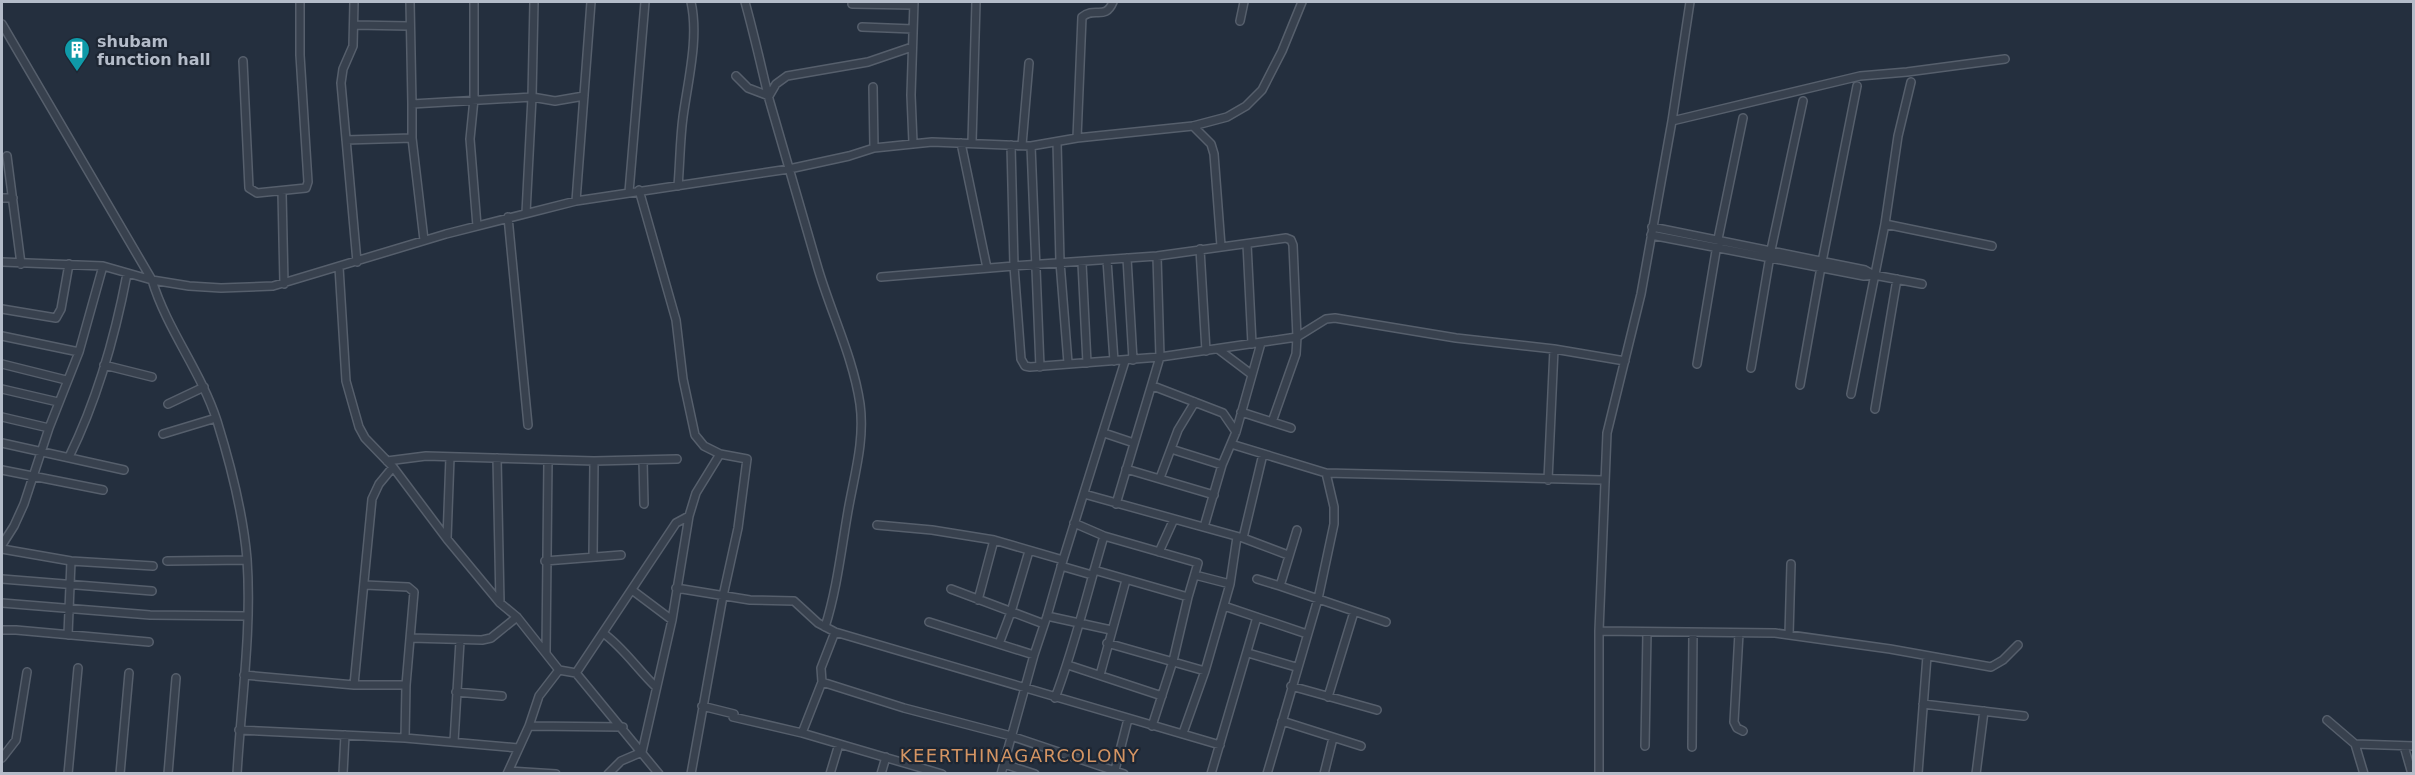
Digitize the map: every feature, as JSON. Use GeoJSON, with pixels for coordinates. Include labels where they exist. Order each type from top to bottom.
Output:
{"type":"FeatureCollection","features":[{"type":"Feature","properties":{"kind":"street"},"geometry":{"type":"LineString","coordinates":[[243,61],[249,188],[257,193],[303,190],[308,182],[300,56],[300,2]]}},
{"type":"Feature","properties":{"kind":"street"},"geometry":{"type":"LineString","coordinates":[[354,2],[353,46],[343,69],[341,83],[357,262]]}},
{"type":"Feature","properties":{"kind":"street"},"geometry":{"type":"LineString","coordinates":[[410,2],[412,138],[424,240]]}},
{"type":"Feature","properties":{"kind":"street"},"geometry":{"type":"LineString","coordinates":[[474,2],[474,99],[470,140],[477,226]]}},
{"type":"Feature","properties":{"kind":"street"},"geometry":{"type":"LineString","coordinates":[[526,213],[534,2]]}},
{"type":"Feature","properties":{"kind":"street"},"geometry":{"type":"LineString","coordinates":[[576,201],[591,2]]}},
{"type":"Feature","properties":{"kind":"street"},"geometry":{"type":"LineString","coordinates":[[629,192],[645,2]]}},
{"type":"Feature","properties":{"kind":"street"},"geometry":{"type":"LineString","coordinates":[[678,186],[693,35],[691,2]]}},
{"type":"Feature","properties":{"kind":"street"},"geometry":{"type":"LineString","coordinates":[[745,2],[789,169],[818,269],[851,366],[860,404],[861,436],[858,463],[848,508],[835,597],[825,627]]}},
{"type":"Feature","properties":{"kind":"street"},"geometry":{"type":"LineString","coordinates":[[972,142],[975,2]]}},
{"type":"Feature","properties":{"kind":"street"},"geometry":{"type":"LineString","coordinates":[[1077,138],[1082,17],[1089,12],[1104,13],[1108,11],[1113,2]]}},
{"type":"Feature","properties":{"kind":"street"},"geometry":{"type":"LineString","coordinates":[[1240,21],[1244,2]]}},
{"type":"Feature","properties":{"kind":"street"},"geometry":{"type":"LineString","coordinates":[[2,262],[103,266],[152,280],[189,286],[255,288],[284,284],[424,240],[576,201],[789,169],[874,148],[913,143],[972,142],[1031,146],[1077,138],[1193,126],[1227,117],[1246,106],[1262,90],[1282,51],[1302,2]]}},
{"type":"Feature","properties":{"kind":"street"},"geometry":{"type":"LineString","coordinates":[[1599,774],[1599,631],[1603,480],[1607,433],[1625,361],[1652,231],[1690,2]]}},
{"type":"Feature","properties":{"kind":"street"},"geometry":{"type":"LineString","coordinates":[[852,4],[914,3],[913,143]]}},
{"type":"Feature","properties":{"kind":"street"},"geometry":{"type":"LineString","coordinates":[[2,24],[152,280],[157,298],[204,387],[216,418],[233,474],[247,560],[247,616],[237,774]]}},
{"type":"Feature","properties":{"kind":"street"},"geometry":{"type":"LineString","coordinates":[[354,25],[409,26]]}},
{"type":"Feature","properties":{"kind":"street"},"geometry":{"type":"LineString","coordinates":[[862,27],[913,29]]}},
{"type":"Feature","properties":{"kind":"street"},"geometry":{"type":"LineString","coordinates":[[769,96],[776,84],[787,76],[868,62],[912,47]]}},
{"type":"Feature","properties":{"kind":"street"},"geometry":{"type":"LineString","coordinates":[[1672,121],[1860,76],[1919,71],[2005,59]]}},
{"type":"Feature","properties":{"kind":"street"},"geometry":{"type":"LineString","coordinates":[[1022,145],[1029,63]]}},
{"type":"Feature","properties":{"kind":"street"},"geometry":{"type":"LineString","coordinates":[[736,76],[748,88],[769,96]]}},
{"type":"Feature","properties":{"kind":"street"},"geometry":{"type":"LineString","coordinates":[[1851,394],[1885,224],[1898,136],[1911,82]]}},
{"type":"Feature","properties":{"kind":"street"},"geometry":{"type":"LineString","coordinates":[[1800,385],[1821,264],[1857,86]]}},
{"type":"Feature","properties":{"kind":"street"},"geometry":{"type":"LineString","coordinates":[[873,87],[874,148]]}},
{"type":"Feature","properties":{"kind":"street"},"geometry":{"type":"LineString","coordinates":[[412,104],[474,99],[532,98],[555,101],[584,96]]}},
{"type":"Feature","properties":{"kind":"street"},"geometry":{"type":"LineString","coordinates":[[1750,368],[1770,254],[1803,100]]}},
{"type":"Feature","properties":{"kind":"street"},"geometry":{"type":"LineString","coordinates":[[1697,364],[1716,248],[1743,118]]}},
{"type":"Feature","properties":{"kind":"street"},"geometry":{"type":"LineString","coordinates":[[1193,126],[1211,144],[1214,154],[1221,246]]}},
{"type":"Feature","properties":{"kind":"street"},"geometry":{"type":"LineString","coordinates":[[346,140],[412,138]]}},
{"type":"Feature","properties":{"kind":"street"},"geometry":{"type":"LineString","coordinates":[[1057,142],[1060,262],[1068,363]]}},
{"type":"Feature","properties":{"kind":"street"},"geometry":{"type":"LineString","coordinates":[[961,143],[987,268]]}},
{"type":"Feature","properties":{"kind":"street"},"geometry":{"type":"LineString","coordinates":[[1011,145],[1014,266],[1021,359],[1025,366],[1040,367],[1129,360],[1256,344],[1298,337],[1326,319],[1335,318],[1456,338],[1554,349],[1625,361]]}},
{"type":"Feature","properties":{"kind":"street"},"geometry":{"type":"LineString","coordinates":[[1031,146],[1040,367]]}},
{"type":"Feature","properties":{"kind":"street"},"geometry":{"type":"LineString","coordinates":[[7,156],[21,264]]}},
{"type":"Feature","properties":{"kind":"street"},"geometry":{"type":"LineString","coordinates":[[639,190],[676,320],[683,379],[695,435],[704,446],[720,454],[743,457],[747,459],[748,464],[691,774]]}},
{"type":"Feature","properties":{"kind":"street"},"geometry":{"type":"LineString","coordinates":[[282,192],[284,284]]}},
{"type":"Feature","properties":{"kind":"street"},"geometry":{"type":"LineString","coordinates":[[2,198],[13,198]]}},
{"type":"Feature","properties":{"kind":"street"},"geometry":{"type":"LineString","coordinates":[[508,217],[528,425]]}},
{"type":"Feature","properties":{"kind":"street"},"geometry":{"type":"LineString","coordinates":[[1885,224],[1992,246]]}},
{"type":"Feature","properties":{"kind":"street"},"geometry":{"type":"LineString","coordinates":[[1652,231],[1718,239],[1770,254]]}},
{"type":"Feature","properties":{"kind":"street"},"geometry":{"type":"LineString","coordinates":[[1652,231],[1716,248],[1770,254],[1821,264],[1864,276],[1874,275],[1922,284]]}},
{"type":"Feature","properties":{"kind":"street"},"geometry":{"type":"LineString","coordinates":[[881,277],[1157,256],[1286,238],[1291,240],[1298,337],[1296,354],[1272,422]]}},
{"type":"Feature","properties":{"kind":"street"},"geometry":{"type":"LineString","coordinates":[[1204,527],[1222,465],[1236,432],[1256,344],[1247,244]]}},
{"type":"Feature","properties":{"kind":"street"},"geometry":{"type":"LineString","coordinates":[[1200,249],[1206,351]]}},
{"type":"Feature","properties":{"kind":"street"},"geometry":{"type":"LineString","coordinates":[[1116,504],[1160,357],[1157,256]]}},
{"type":"Feature","properties":{"kind":"street"},"geometry":{"type":"LineString","coordinates":[[1001,774],[1074,523],[1129,360],[1127,258]]}},
{"type":"Feature","properties":{"kind":"street"},"geometry":{"type":"LineString","coordinates":[[1107,260],[1114,361]]}},
{"type":"Feature","properties":{"kind":"street"},"geometry":{"type":"LineString","coordinates":[[1082,263],[1087,363]]}},
{"type":"Feature","properties":{"kind":"street"},"geometry":{"type":"LineString","coordinates":[[2,309],[56,318],[61,309],[69,264]]}},
{"type":"Feature","properties":{"kind":"street"},"geometry":{"type":"LineString","coordinates":[[103,266],[79,352],[66,380],[14,526],[2,547],[71,561],[153,566]]}},
{"type":"Feature","properties":{"kind":"street"},"geometry":{"type":"LineString","coordinates":[[339,267],[348,393],[365,438],[393,467],[447,539],[500,603],[517,617],[559,670],[576,673],[623,727],[659,774]]}},
{"type":"Feature","properties":{"kind":"street"},"geometry":{"type":"LineString","coordinates":[[69,457],[80,435],[118,321],[127,274]]}},
{"type":"Feature","properties":{"kind":"street"},"geometry":{"type":"LineString","coordinates":[[1875,409],[1897,279]]}},
{"type":"Feature","properties":{"kind":"street"},"geometry":{"type":"LineString","coordinates":[[2,336],[79,352]]}},
{"type":"Feature","properties":{"kind":"street"},"geometry":{"type":"LineString","coordinates":[[1218,349],[1251,374]]}},
{"type":"Feature","properties":{"kind":"street"},"geometry":{"type":"LineString","coordinates":[[1548,480],[1554,349]]}},
{"type":"Feature","properties":{"kind":"street"},"geometry":{"type":"LineString","coordinates":[[2,364],[66,380]]}},
{"type":"Feature","properties":{"kind":"street"},"geometry":{"type":"LineString","coordinates":[[104,365],[152,377]]}},
{"type":"Feature","properties":{"kind":"street"},"geometry":{"type":"LineString","coordinates":[[1153,386],[1223,413],[1236,432]]}},
{"type":"Feature","properties":{"kind":"street"},"geometry":{"type":"LineString","coordinates":[[168,404],[204,387]]}},
{"type":"Feature","properties":{"kind":"street"},"geometry":{"type":"LineString","coordinates":[[2,389],[58,402]]}},
{"type":"Feature","properties":{"kind":"street"},"geometry":{"type":"LineString","coordinates":[[1160,478],[1178,430],[1195,402]]}},
{"type":"Feature","properties":{"kind":"street"},"geometry":{"type":"LineString","coordinates":[[1241,412],[1290,428]]}},
{"type":"Feature","properties":{"kind":"street"},"geometry":{"type":"LineString","coordinates":[[2,417],[49,428]]}},
{"type":"Feature","properties":{"kind":"street"},"geometry":{"type":"LineString","coordinates":[[163,434],[216,418]]}},
{"type":"Feature","properties":{"kind":"street"},"geometry":{"type":"LineString","coordinates":[[1104,433],[1134,443]]}},
{"type":"Feature","properties":{"kind":"street"},"geometry":{"type":"LineString","coordinates":[[2,443],[124,470]]}},
{"type":"Feature","properties":{"kind":"street"},"geometry":{"type":"LineString","coordinates":[[1232,444],[1326,472],[1603,480]]}},
{"type":"Feature","properties":{"kind":"street"},"geometry":{"type":"LineString","coordinates":[[1171,449],[1222,465]]}},
{"type":"Feature","properties":{"kind":"street"},"geometry":{"type":"LineString","coordinates":[[642,752],[672,620],[689,516],[696,493],[720,454]]}},
{"type":"Feature","properties":{"kind":"street"},"geometry":{"type":"LineString","coordinates":[[1183,733],[1205,671],[1224,606],[1263,454]]}},
{"type":"Feature","properties":{"kind":"street"},"geometry":{"type":"LineString","coordinates":[[387,461],[426,456],[594,461],[677,459]]}},
{"type":"Feature","properties":{"kind":"street"},"geometry":{"type":"LineString","coordinates":[[447,539],[450,457]]}},
{"type":"Feature","properties":{"kind":"street"},"geometry":{"type":"LineString","coordinates":[[497,458],[500,603]]}},
{"type":"Feature","properties":{"kind":"street"},"geometry":{"type":"LineString","coordinates":[[546,653],[545,561],[548,460]]}},
{"type":"Feature","properties":{"kind":"street"},"geometry":{"type":"LineString","coordinates":[[643,460],[644,504]]}},
{"type":"Feature","properties":{"kind":"street"},"geometry":{"type":"LineString","coordinates":[[593,557],[594,461]]}},
{"type":"Feature","properties":{"kind":"street"},"geometry":{"type":"LineString","coordinates":[[354,685],[372,499],[379,484],[393,467]]}},
{"type":"Feature","properties":{"kind":"street"},"geometry":{"type":"LineString","coordinates":[[1126,469],[1214,495]]}},
{"type":"Feature","properties":{"kind":"street"},"geometry":{"type":"LineString","coordinates":[[2,470],[103,490]]}},
{"type":"Feature","properties":{"kind":"street"},"geometry":{"type":"LineString","coordinates":[[1267,774],[1296,667],[1318,599],[1334,524],[1334,507],[1326,472]]}},
{"type":"Feature","properties":{"kind":"street"},"geometry":{"type":"LineString","coordinates":[[1084,494],[1240,537],[1288,555]]}},
{"type":"Feature","properties":{"kind":"street"},"geometry":{"type":"LineString","coordinates":[[576,673],[676,523],[689,516]]}},
{"type":"Feature","properties":{"kind":"street"},"geometry":{"type":"LineString","coordinates":[[1159,552],[1174,519]]}},
{"type":"Feature","properties":{"kind":"street"},"geometry":{"type":"LineString","coordinates":[[1074,523],[1104,536],[1198,563],[1173,661],[1152,726]]}},
{"type":"Feature","properties":{"kind":"street"},"geometry":{"type":"LineString","coordinates":[[877,525],[932,530],[994,540],[1093,573],[1188,597]]}},
{"type":"Feature","properties":{"kind":"street"},"geometry":{"type":"LineString","coordinates":[[1280,586],[1297,530]]}},
{"type":"Feature","properties":{"kind":"street"},"geometry":{"type":"LineString","coordinates":[[1055,698],[1068,665],[1104,536]]}},
{"type":"Feature","properties":{"kind":"street"},"geometry":{"type":"LineString","coordinates":[[978,600],[994,540]]}},
{"type":"Feature","properties":{"kind":"street"},"geometry":{"type":"LineString","coordinates":[[999,644],[1029,551]]}},
{"type":"Feature","properties":{"kind":"street"},"geometry":{"type":"LineString","coordinates":[[545,561],[621,555]]}},
{"type":"Feature","properties":{"kind":"street"},"geometry":{"type":"LineString","coordinates":[[167,561],[247,560]]}},
{"type":"Feature","properties":{"kind":"street"},"geometry":{"type":"LineString","coordinates":[[68,635],[71,561]]}},
{"type":"Feature","properties":{"kind":"street"},"geometry":{"type":"LineString","coordinates":[[1789,635],[1791,564]]}},
{"type":"Feature","properties":{"kind":"street"},"geometry":{"type":"LineString","coordinates":[[1195,574],[1230,584]]}},
{"type":"Feature","properties":{"kind":"street"},"geometry":{"type":"LineString","coordinates":[[2,579],[152,591]]}},
{"type":"Feature","properties":{"kind":"street"},"geometry":{"type":"LineString","coordinates":[[1257,579],[1386,622]]}},
{"type":"Feature","properties":{"kind":"street"},"geometry":{"type":"LineString","coordinates":[[1100,675],[1126,580]]}},
{"type":"Feature","properties":{"kind":"street"},"geometry":{"type":"LineString","coordinates":[[365,585],[412,588],[414,592],[406,685],[405,738]]}},
{"type":"Feature","properties":{"kind":"street"},"geometry":{"type":"LineString","coordinates":[[676,588],[750,600],[794,601],[808,616],[835,632],[1220,745]]}},
{"type":"Feature","properties":{"kind":"street"},"geometry":{"type":"LineString","coordinates":[[951,589],[1044,624]]}},
{"type":"Feature","properties":{"kind":"street"},"geometry":{"type":"LineString","coordinates":[[632,590],[672,620]]}},
{"type":"Feature","properties":{"kind":"street"},"geometry":{"type":"LineString","coordinates":[[2,603],[150,615],[247,616]]}},
{"type":"Feature","properties":{"kind":"street"},"geometry":{"type":"LineString","coordinates":[[1224,606],[1306,634]]}},
{"type":"Feature","properties":{"kind":"street"},"geometry":{"type":"LineString","coordinates":[[1328,697],[1354,612]]}},
{"type":"Feature","properties":{"kind":"street"},"geometry":{"type":"LineString","coordinates":[[1047,616],[1111,630]]}},
{"type":"Feature","properties":{"kind":"street"},"geometry":{"type":"LineString","coordinates":[[411,638],[460,641],[491,638],[517,617]]}},
{"type":"Feature","properties":{"kind":"street"},"geometry":{"type":"LineString","coordinates":[[1211,774],[1257,617]]}},
{"type":"Feature","properties":{"kind":"street"},"geometry":{"type":"LineString","coordinates":[[929,622],[1034,655]]}},
{"type":"Feature","properties":{"kind":"street"},"geometry":{"type":"LineString","coordinates":[[2,630],[148,642]]}},
{"type":"Feature","properties":{"kind":"street"},"geometry":{"type":"LineString","coordinates":[[1599,631],[1789,635],[1991,667],[2018,645]]}},
{"type":"Feature","properties":{"kind":"street"},"geometry":{"type":"LineString","coordinates":[[802,733],[822,682],[821,668],[835,632]]}},
{"type":"Feature","properties":{"kind":"street"},"geometry":{"type":"LineString","coordinates":[[1645,746],[1647,632]]}},
{"type":"Feature","properties":{"kind":"street"},"geometry":{"type":"LineString","coordinates":[[603,633],[656,687]]}},
{"type":"Feature","properties":{"kind":"street"},"geometry":{"type":"LineString","coordinates":[[1692,747],[1694,633]]}},
{"type":"Feature","properties":{"kind":"street"},"geometry":{"type":"LineString","coordinates":[[1739,633],[1734,722],[1737,728],[1743,731]]}},
{"type":"Feature","properties":{"kind":"street"},"geometry":{"type":"LineString","coordinates":[[454,742],[460,641]]}},
{"type":"Feature","properties":{"kind":"street"},"geometry":{"type":"LineString","coordinates":[[1107,643],[1205,671]]}},
{"type":"Feature","properties":{"kind":"street"},"geometry":{"type":"LineString","coordinates":[[1248,653],[1296,667]]}},
{"type":"Feature","properties":{"kind":"street"},"geometry":{"type":"LineString","coordinates":[[1918,773],[1927,656]]}},
{"type":"Feature","properties":{"kind":"street"},"geometry":{"type":"LineString","coordinates":[[1068,665],[1162,696]]}},
{"type":"Feature","properties":{"kind":"street"},"geometry":{"type":"LineString","coordinates":[[68,774],[78,668]]}},
{"type":"Feature","properties":{"kind":"street"},"geometry":{"type":"LineString","coordinates":[[556,774],[508,772],[529,726],[539,696],[559,670]]}},
{"type":"Feature","properties":{"kind":"street"},"geometry":{"type":"LineString","coordinates":[[2,758],[16,740],[27,672]]}},
{"type":"Feature","properties":{"kind":"street"},"geometry":{"type":"LineString","coordinates":[[120,774],[129,673]]}},
{"type":"Feature","properties":{"kind":"street"},"geometry":{"type":"LineString","coordinates":[[244,675],[354,685],[406,685]]}},
{"type":"Feature","properties":{"kind":"street"},"geometry":{"type":"LineString","coordinates":[[168,774],[176,678]]}},
{"type":"Feature","properties":{"kind":"street"},"geometry":{"type":"LineString","coordinates":[[822,682],[904,708],[1011,736],[1124,774]]}},
{"type":"Feature","properties":{"kind":"street"},"geometry":{"type":"LineString","coordinates":[[1291,686],[1377,710]]}},
{"type":"Feature","properties":{"kind":"street"},"geometry":{"type":"LineString","coordinates":[[456,692],[501,696]]}},
{"type":"Feature","properties":{"kind":"street"},"geometry":{"type":"LineString","coordinates":[[1923,704],[2024,716]]}},
{"type":"Feature","properties":{"kind":"street"},"geometry":{"type":"LineString","coordinates":[[702,706],[942,774]]}},
{"type":"Feature","properties":{"kind":"street"},"geometry":{"type":"LineString","coordinates":[[1976,774],[1984,711]]}},
{"type":"Feature","properties":{"kind":"street"},"geometry":{"type":"LineString","coordinates":[[1115,772],[1128,719]]}},
{"type":"Feature","properties":{"kind":"street"},"geometry":{"type":"LineString","coordinates":[[2327,720],[2355,744],[2364,774]]}},
{"type":"Feature","properties":{"kind":"street"},"geometry":{"type":"LineString","coordinates":[[1282,721],[1361,746]]}},
{"type":"Feature","properties":{"kind":"street"},"geometry":{"type":"LineString","coordinates":[[529,726],[623,727]]}},
{"type":"Feature","properties":{"kind":"street"},"geometry":{"type":"LineString","coordinates":[[239,730],[405,738],[518,748]]}},
{"type":"Feature","properties":{"kind":"street"},"geometry":{"type":"LineString","coordinates":[[343,774],[345,735]]}},
{"type":"Feature","properties":{"kind":"street"},"geometry":{"type":"LineString","coordinates":[[1324,774],[1333,738]]}},
{"type":"Feature","properties":{"kind":"street"},"geometry":{"type":"LineString","coordinates":[[830,774],[839,744]]}},
{"type":"Feature","properties":{"kind":"street"},"geometry":{"type":"LineString","coordinates":[[2355,744],[2414,746]]}},
{"type":"Feature","properties":{"kind":"street"},"geometry":{"type":"LineString","coordinates":[[2404,746],[2412,774]]}},
{"type":"Feature","properties":{"kind":"street"},"geometry":{"type":"LineString","coordinates":[[608,774],[621,761],[642,752]]}},
{"type":"Feature","properties":{"kind":"street"},"geometry":{"type":"LineString","coordinates":[[881,774],[886,757]]}},
{"type":"Feature","properties":{"kind":"street"},"geometry":{"type":"LineString","coordinates":[[1004,764],[1035,774]]}},
{"type":"Feature","properties":{"kind":"place","name":"shubam function hall"},"geometry":{"type":"Point","coordinates":[77,73]}},
{"type":"Feature","properties":{"kind":"district","name":"KEERTHINAGARCOLONY"},"geometry":{"type":"Point","coordinates":[1020,756]}}]}
